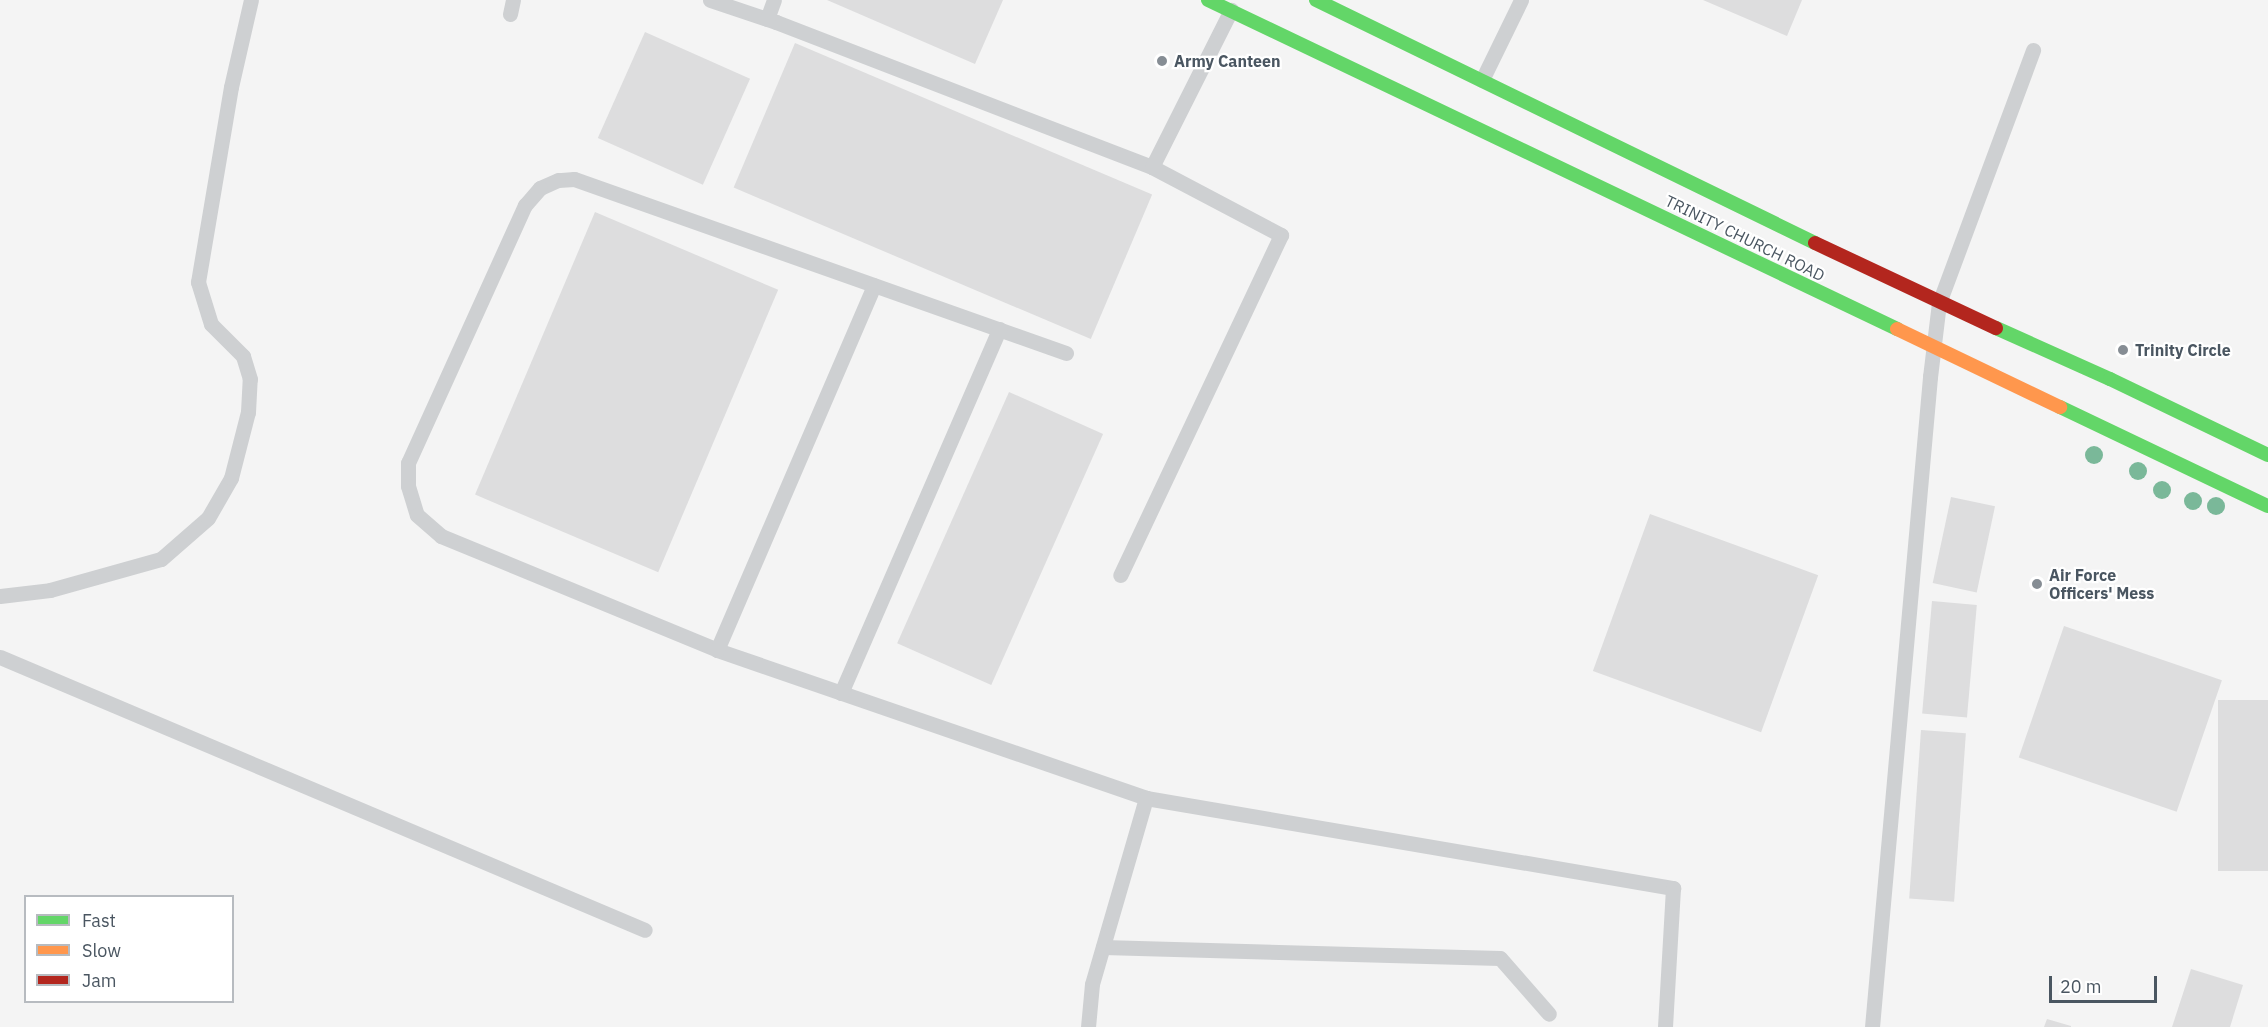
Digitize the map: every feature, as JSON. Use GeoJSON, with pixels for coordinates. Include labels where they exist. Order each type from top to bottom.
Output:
{"type":"FeatureCollection","features":[{"type":"Feature","properties":{"kind":"main road","name":"TRINITY CHURCH ROAD"},"geometry":{"type":"LineString","coordinates":[[1208,0],[2268,506]]}},
{"type":"Feature","properties":{"kind":"main road","name":"TRINITY CHURCH ROAD"},"geometry":{"type":"LineString","coordinates":[[1316,0],[1939,303],[2110,379],[2268,455]]}},
{"type":"Feature","properties":{"kind":"lane"},"geometry":{"type":"LineString","coordinates":[[0,596],[50,590],[161,559],[208,518],[231,478],[248,412],[250,380],[243,356],[211,324],[198,282],[231,87],[251,0]]}},
{"type":"Feature","properties":{"kind":"lane"},"geometry":{"type":"LineString","coordinates":[[710,0],[767,19],[1152,167],[1281,236],[1120,575]]}},
{"type":"Feature","properties":{"kind":"lane"},"geometry":{"type":"LineString","coordinates":[[767,19],[774,0]]}},
{"type":"Feature","properties":{"kind":"lane"},"geometry":{"type":"LineString","coordinates":[[1482,80],[1521,0]]}},
{"type":"Feature","properties":{"kind":"lane"},"geometry":{"type":"LineString","coordinates":[[1152,167],[1231,10]]}},
{"type":"Feature","properties":{"kind":"lane"},"geometry":{"type":"LineString","coordinates":[[1872,1027],[1933,346],[1939,303],[2033,50]]}},
{"type":"Feature","properties":{"kind":"lane"},"geometry":{"type":"LineString","coordinates":[[1066,353],[574,179],[558,180],[540,188],[525,205],[408,464],[408,486],[417,515],[441,536],[717,650],[1146,798],[1673,888],[1665,1027]]}},
{"type":"Feature","properties":{"kind":"lane"},"geometry":{"type":"LineString","coordinates":[[717,650],[874,285]]}},
{"type":"Feature","properties":{"kind":"lane"},"geometry":{"type":"LineString","coordinates":[[841,693],[999,329]]}},
{"type":"Feature","properties":{"kind":"lane"},"geometry":{"type":"LineString","coordinates":[[0,657],[645,930]]}},
{"type":"Feature","properties":{"kind":"lane"},"geometry":{"type":"LineString","coordinates":[[1089,1027],[1092,984],[1146,798]]}},
{"type":"Feature","properties":{"kind":"lane"},"geometry":{"type":"LineString","coordinates":[[1103,947],[1500,958],[1549,1014]]}},
{"type":"Feature","properties":{"kind":"building"},"geometry":{"type":"Polygon","coordinates":[[[827,0],[1003,0],[975,64],[827,0]]]}},
{"type":"Feature","properties":{"kind":"building"},"geometry":{"type":"Polygon","coordinates":[[[1703,0],[1802,0],[1787,36],[1703,0]]]}},
{"type":"Feature","properties":{"kind":"building"},"geometry":{"type":"Polygon","coordinates":[[[645,32],[750,79],[703,185],[598,138],[645,32]]]}},
{"type":"Feature","properties":{"kind":"building"},"geometry":{"type":"Polygon","coordinates":[[[795,43],[1152,195],[1091,339],[734,188],[795,43]]]}},
{"type":"Feature","properties":{"kind":"building"},"geometry":{"type":"Polygon","coordinates":[[[595,212],[778,290],[658,572],[475,495],[595,212]]]}},
{"type":"Feature","properties":{"kind":"building"},"geometry":{"type":"Polygon","coordinates":[[[1009,392],[1103,434],[991,685],[897,643],[1009,392]]]}},
{"type":"Feature","properties":{"kind":"building"},"geometry":{"type":"Polygon","coordinates":[[[1951,497],[1995,506],[1977,592],[1933,583],[1951,497]]]}},
{"type":"Feature","properties":{"kind":"building"},"geometry":{"type":"Polygon","coordinates":[[[1650,514],[1818,575],[1761,732],[1593,671],[1650,514]]]}},
{"type":"Feature","properties":{"kind":"building"},"geometry":{"type":"Polygon","coordinates":[[[1932,601],[1977,605],[1967,717],[1922,714],[1932,601]]]}},
{"type":"Feature","properties":{"kind":"building"},"geometry":{"type":"Polygon","coordinates":[[[2064,626],[2222,680],[2177,812],[2019,757],[2064,626]]]}},
{"type":"Feature","properties":{"kind":"building"},"geometry":{"type":"Polygon","coordinates":[[[2218,700],[2268,700],[2268,871],[2218,871],[2218,700]]]}},
{"type":"Feature","properties":{"kind":"building"},"geometry":{"type":"Polygon","coordinates":[[[1921,730],[1966,733],[1954,902],[1909,899],[1921,730]]]}},
{"type":"Feature","properties":{"kind":"building"},"geometry":{"type":"Polygon","coordinates":[[[2191,969],[2243,985],[2230,1027],[2172,1027],[2191,969]]]}},
{"type":"Feature","properties":{"kind":"building"},"geometry":{"type":"Polygon","coordinates":[[[2047,1019],[2071,1026],[2071,1027],[2044,1027],[2047,1019]]]}},
{"type":"Feature","properties":{"kind":"traffic: fast"},"geometry":{"type":"LineString","coordinates":[[1208,0],[1897,329]]}},
{"type":"Feature","properties":{"kind":"traffic: fast"},"geometry":{"type":"LineString","coordinates":[[1316,0],[1815,243]]}},
{"type":"Feature","properties":{"kind":"traffic: fast"},"geometry":{"type":"LineString","coordinates":[[1996,328],[2110,379],[2268,455]]}},
{"type":"Feature","properties":{"kind":"traffic: fast"},"geometry":{"type":"LineString","coordinates":[[2060,407],[2268,506]]}},
{"type":"Feature","properties":{"kind":"traffic: slow"},"geometry":{"type":"LineString","coordinates":[[1897,329],[2060,407]]}},
{"type":"Feature","properties":{"kind":"traffic: jam"},"geometry":{"type":"LineString","coordinates":[[1815,243],[1996,328]]}},
{"type":"Feature","properties":{"kind":"place","name":"Army Canteen"},"geometry":{"type":"Point","coordinates":[1162,61]}},
{"type":"Feature","properties":{"kind":"place","name":"Trinity Circle"},"geometry":{"type":"Point","coordinates":[2123,350]}},
{"type":"Feature","properties":{"kind":"place","name":"Air Force Officers' Mess"},"geometry":{"type":"Point","coordinates":[2037,584]}}]}
